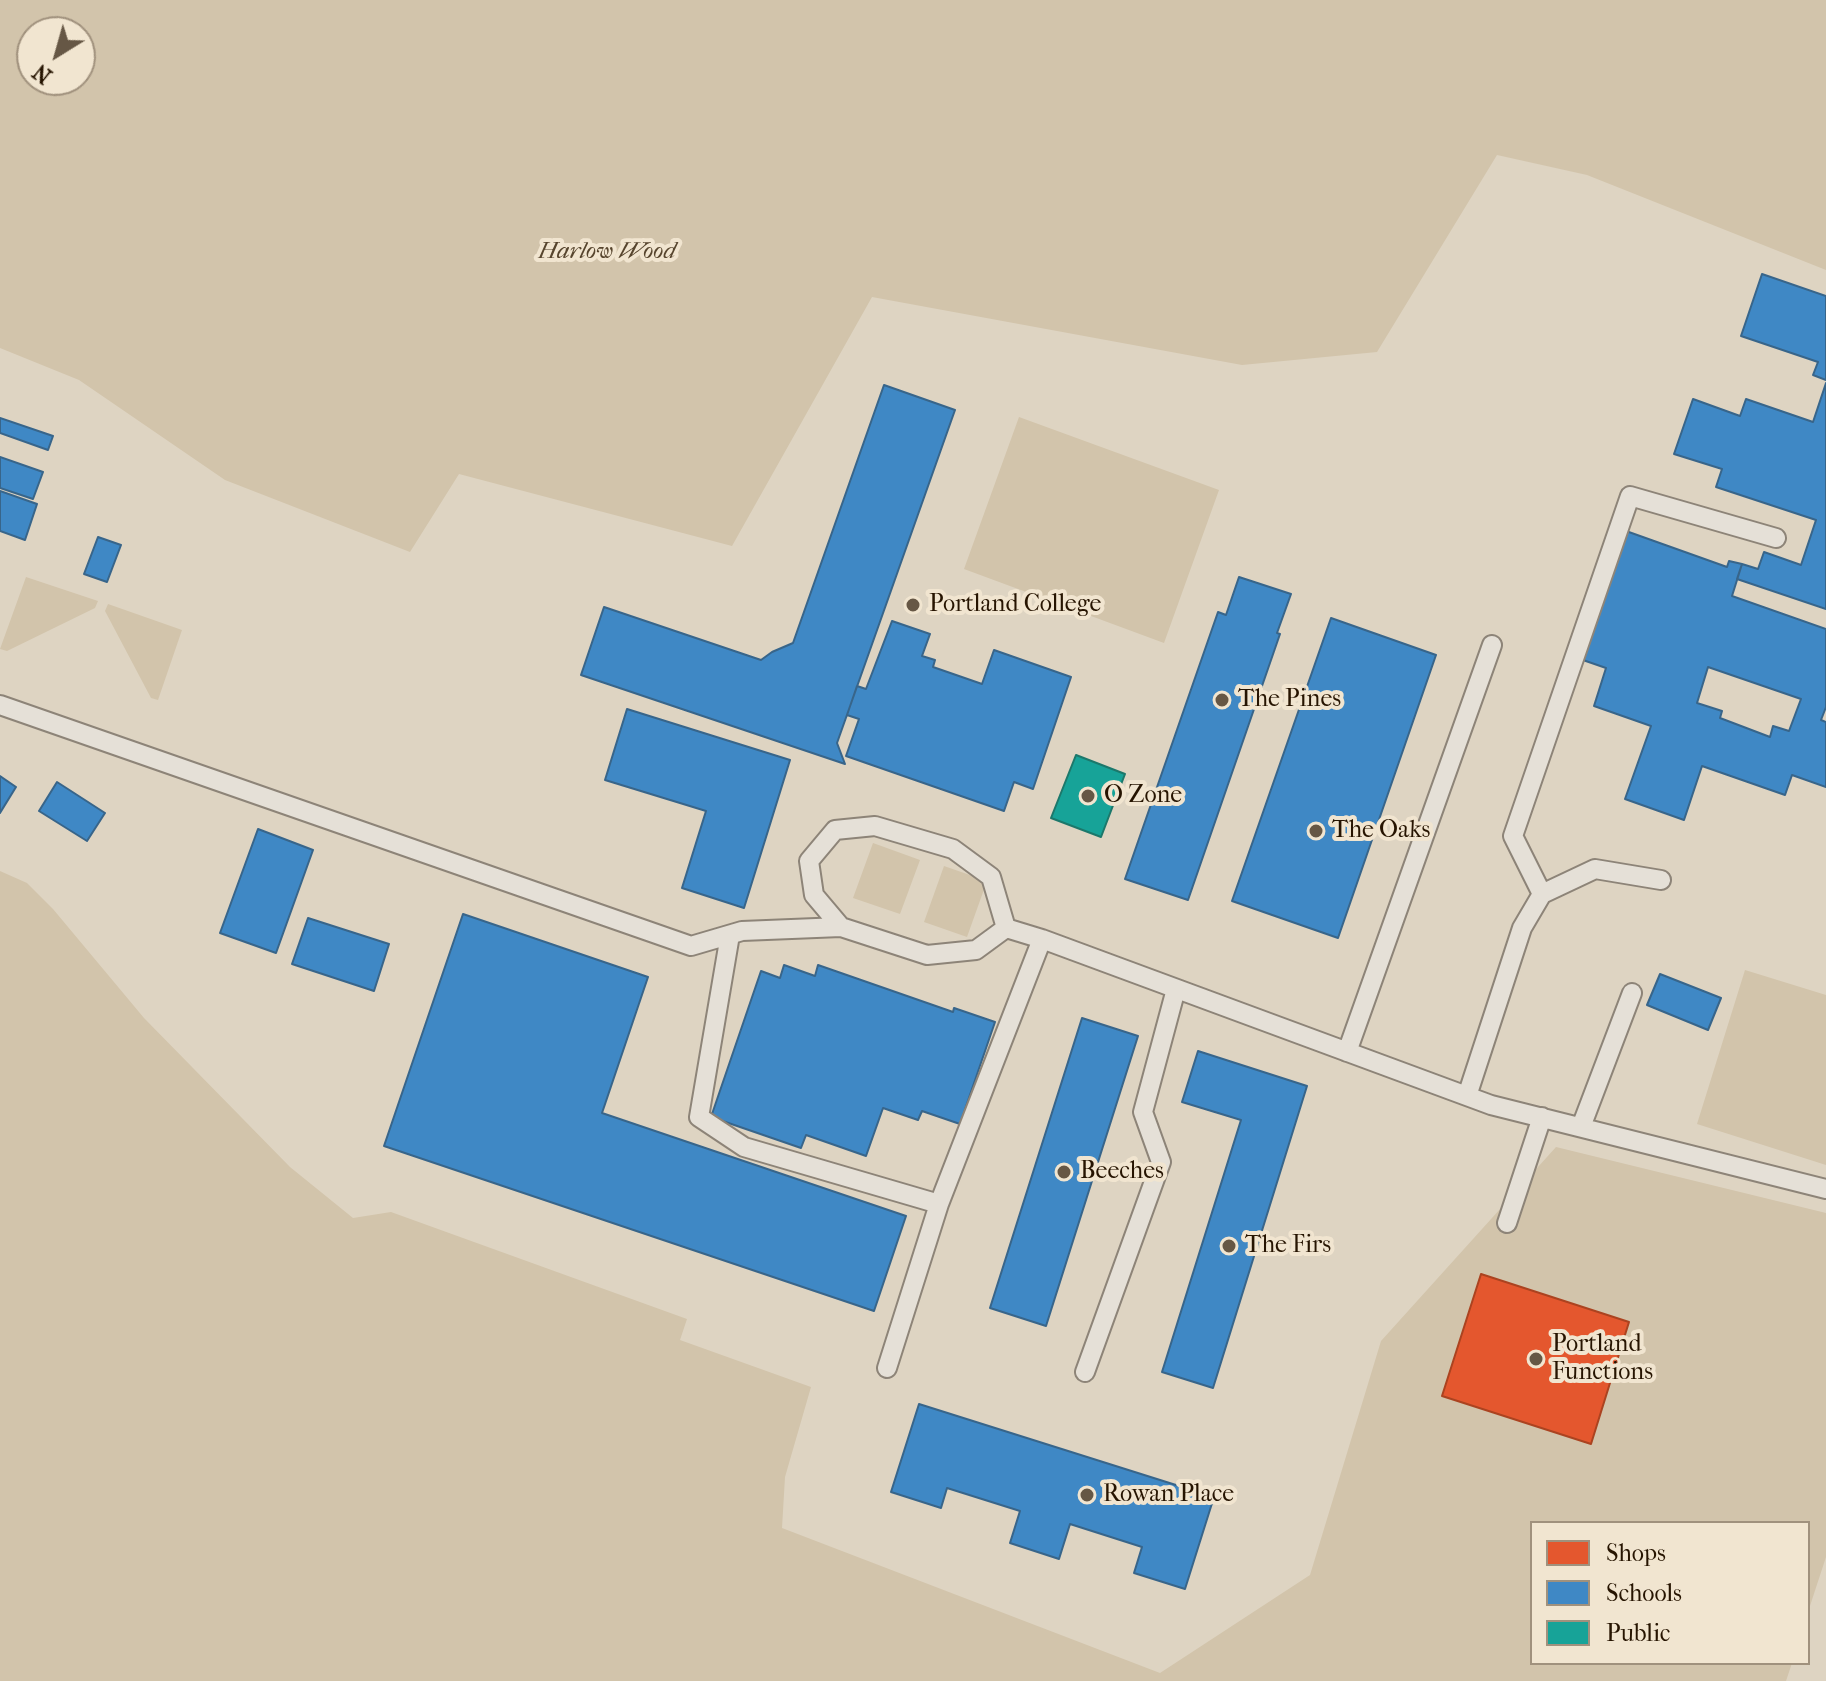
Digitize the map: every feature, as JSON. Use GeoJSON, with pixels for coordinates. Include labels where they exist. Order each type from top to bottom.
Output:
{"type":"FeatureCollection","features":[{"type":"Feature","properties":{"kind":"lane"},"geometry":{"type":"LineString","coordinates":[[1542,894],[1513,836],[1630,496],[1776,538]]}},
{"type":"Feature","properties":{"kind":"lane"},"geometry":{"type":"LineString","coordinates":[[1347,1052],[1492,645]]}},
{"type":"Feature","properties":{"kind":"lane"},"geometry":{"type":"LineString","coordinates":[[0,705],[691,946],[742,931],[841,927],[927,955],[976,950],[1006,928]]}},
{"type":"Feature","properties":{"kind":"lane"},"geometry":{"type":"LineString","coordinates":[[841,927],[814,895],[809,861],[835,830],[875,826],[953,849],[991,877],[1006,928]]}},
{"type":"Feature","properties":{"kind":"lane"},"geometry":{"type":"LineString","coordinates":[[1467,1096],[1522,928],[1542,894],[1595,869],[1661,880]]}},
{"type":"Feature","properties":{"kind":"lane"},"geometry":{"type":"LineString","coordinates":[[1006,928],[1491,1105],[1826,1189]]}},
{"type":"Feature","properties":{"kind":"lane"},"geometry":{"type":"LineString","coordinates":[[730,935],[699,1117],[744,1147],[939,1204]]}},
{"type":"Feature","properties":{"kind":"lane"},"geometry":{"type":"LineString","coordinates":[[887,1368],[939,1204],[1042,939]]}},
{"type":"Feature","properties":{"kind":"lane"},"geometry":{"type":"LineString","coordinates":[[1085,1372],[1161,1162],[1143,1112],[1176,989]]}},
{"type":"Feature","properties":{"kind":"lane"},"geometry":{"type":"LineString","coordinates":[[1581,1127],[1632,993]]}},
{"type":"Feature","properties":{"kind":"lane"},"geometry":{"type":"LineString","coordinates":[[1507,1223],[1542,1117]]}},
{"type":"Feature","properties":{"kind":"green space","name":"Harlow Wood"},"geometry":{"type":"Polygon","coordinates":[[[0,0],[1826,0],[1826,270],[1587,175],[1497,155],[1377,352],[1242,365],[872,297],[732,546],[459,474],[410,552],[225,480],[79,380],[0,348],[0,0]]]}},
{"type":"Feature","properties":{"kind":"green space"},"geometry":{"type":"Polygon","coordinates":[[[1019,417],[1219,490],[1164,643],[964,569],[1019,417]]]}},
{"type":"Feature","properties":{"kind":"green space"},"geometry":{"type":"Polygon","coordinates":[[[26,577],[98,601],[95,608],[7,651],[0,649],[26,577]]]}},
{"type":"Feature","properties":{"kind":"green space"},"geometry":{"type":"Polygon","coordinates":[[[108,604],[182,630],[158,700],[151,698],[105,611],[108,604]]]}},
{"type":"Feature","properties":{"kind":"green space"},"geometry":{"type":"Polygon","coordinates":[[[873,843],[920,860],[900,914],[853,898],[873,843]]]}},
{"type":"Feature","properties":{"kind":"green space"},"geometry":{"type":"Polygon","coordinates":[[[944,866],[987,881],[967,937],[924,922],[944,866]]]}},
{"type":"Feature","properties":{"kind":"green space"},"geometry":{"type":"Polygon","coordinates":[[[0,871],[27,883],[53,909],[144,1018],[290,1167],[353,1218],[391,1212],[687,1319],[680,1340],[811,1387],[785,1477],[782,1528],[1160,1673],[1310,1575],[1381,1341],[1556,1147],[1826,1213],[1826,1557],[1810,1606],[1810,1521],[1530,1521],[1530,1665],[1791,1665],[1786,1681],[0,1681],[0,871]]]}},
{"type":"Feature","properties":{"kind":"green space"},"geometry":{"type":"Polygon","coordinates":[[[1745,970],[1826,995],[1826,1165],[1697,1124],[1745,970]]]}},
{"type":"Feature","properties":{"kind":"building: Shops","name":"Portland Functions"},"geometry":{"type":"Polygon","coordinates":[[[1481,1274],[1629,1322],[1591,1444],[1442,1396],[1481,1274]]]}},
{"type":"Feature","properties":{"kind":"building: Schools"},"geometry":{"type":"Polygon","coordinates":[[[1762,274],[1826,296],[1826,380],[1813,375],[1818,362],[1741,336],[1762,274]]]}},
{"type":"Feature","properties":{"kind":"building: Schools"},"geometry":{"type":"Polygon","coordinates":[[[1826,383],[1826,609],[1737,579],[1742,564],[1758,569],[1764,552],[1801,565],[1816,520],[1716,487],[1722,469],[1674,454],[1693,399],[1740,416],[1746,399],[1813,422],[1826,383]]]}},
{"type":"Feature","properties":{"kind":"building: Schools"},"geometry":{"type":"Polygon","coordinates":[[[884,385],[955,410],[837,743],[845,764],[581,675],[604,607],[761,660],[793,643],[884,385]]]}},
{"type":"Feature","properties":{"kind":"building: Schools"},"geometry":{"type":"Polygon","coordinates":[[[0,418],[53,436],[48,450],[0,433],[0,418]]]}},
{"type":"Feature","properties":{"kind":"building: Schools"},"geometry":{"type":"Polygon","coordinates":[[[0,457],[43,472],[33,499],[0,488],[0,457]]]}},
{"type":"Feature","properties":{"kind":"building: Schools"},"geometry":{"type":"Polygon","coordinates":[[[0,491],[37,504],[25,540],[0,531],[0,491]]]}},
{"type":"Feature","properties":{"kind":"building: Schools"},"geometry":{"type":"Polygon","coordinates":[[[1626,531],[1727,567],[1729,561],[1742,564],[1732,596],[1826,629],[1826,707],[1821,720],[1826,722],[1826,787],[1792,775],[1785,795],[1702,766],[1684,820],[1625,799],[1651,726],[1594,706],[1606,668],[1580,659],[1626,531]],[[1708,667],[1697,703],[1722,711],[1720,718],[1770,737],[1773,726],[1789,731],[1801,699],[1708,667]]]}},
{"type":"Feature","properties":{"kind":"building: Schools"},"geometry":{"type":"Polygon","coordinates":[[[98,537],[121,545],[107,582],[84,574],[98,537]]]}},
{"type":"Feature","properties":{"kind":"building: Schools","name":"The Pines"},"geometry":{"type":"Polygon","coordinates":[[[1239,577],[1291,594],[1188,900],[1125,879],[1218,612],[1226,615],[1239,577]]]}},
{"type":"Feature","properties":{"kind":"building: Schools","name":"The Oaks"},"geometry":{"type":"Polygon","coordinates":[[[1331,618],[1436,655],[1338,938],[1232,901],[1331,618]]]}},
{"type":"Feature","properties":{"kind":"building: Schools"},"geometry":{"type":"Polygon","coordinates":[[[892,621],[930,634],[922,656],[935,660],[933,667],[982,684],[994,650],[1071,677],[1033,789],[1014,782],[1004,811],[846,756],[859,719],[847,715],[857,686],[866,689],[892,621]]]}},
{"type":"Feature","properties":{"kind":"building: Schools"},"geometry":{"type":"Polygon","coordinates":[[[627,709],[790,760],[744,908],[682,888],[706,811],[605,780],[627,709]]]}},
{"type":"Feature","properties":{"kind":"building: Schools"},"geometry":{"type":"Polygon","coordinates":[[[0,776],[16,787],[0,813],[0,776]]]}},
{"type":"Feature","properties":{"kind":"building: Schools"},"geometry":{"type":"Polygon","coordinates":[[[57,782],[105,813],[87,841],[39,811],[57,782]]]}},
{"type":"Feature","properties":{"kind":"building: Schools"},"geometry":{"type":"Polygon","coordinates":[[[258,829],[313,850],[276,953],[220,933],[258,829]]]}},
{"type":"Feature","properties":{"kind":"building: Schools"},"geometry":{"type":"Polygon","coordinates":[[[463,914],[648,977],[602,1113],[906,1216],[874,1311],[384,1146],[463,914]]]}},
{"type":"Feature","properties":{"kind":"building: Schools"},"geometry":{"type":"Polygon","coordinates":[[[308,918],[389,944],[374,991],[292,964],[308,918]]]}},
{"type":"Feature","properties":{"kind":"building: Schools"},"geometry":{"type":"Polygon","coordinates":[[[784,965],[815,976],[818,965],[953,1012],[954,1008],[995,1022],[960,1124],[922,1111],[918,1120],[883,1108],[866,1156],[806,1135],[801,1148],[711,1117],[761,971],[780,978],[784,965]]]}},
{"type":"Feature","properties":{"kind":"building: Schools"},"geometry":{"type":"Polygon","coordinates":[[[1660,974],[1721,998],[1708,1030],[1647,1005],[1660,974]]]}},
{"type":"Feature","properties":{"kind":"building: Schools","name":"Beeches"},"geometry":{"type":"Polygon","coordinates":[[[1082,1018],[1138,1036],[1046,1326],[990,1308],[1082,1018]]]}},
{"type":"Feature","properties":{"kind":"building: Schools","name":"The Firs"},"geometry":{"type":"Polygon","coordinates":[[[1198,1051],[1307,1086],[1213,1388],[1162,1372],[1241,1120],[1182,1102],[1198,1051]]]}},
{"type":"Feature","properties":{"kind":"building: Schools","name":"Rowan Place"},"geometry":{"type":"Polygon","coordinates":[[[919,1404],[1214,1497],[1185,1589],[1134,1573],[1142,1547],[1070,1524],[1059,1559],[1010,1543],[1020,1511],[947,1488],[941,1508],[891,1492],[919,1404]]]}},
{"type":"Feature","properties":{"kind":"building: Public","name":"O Zone"},"geometry":{"type":"Polygon","coordinates":[[[1076,755],[1125,774],[1101,837],[1051,818],[1076,755]]]}},
{"type":"Feature","properties":{"kind":"place","name":"Portland College"},"geometry":{"type":"Point","coordinates":[913,605]}},
{"type":"Feature","properties":{"kind":"place","name":"The Pines"},"geometry":{"type":"Point","coordinates":[1222,700]}},
{"type":"Feature","properties":{"kind":"place","name":"O Zone"},"geometry":{"type":"Point","coordinates":[1088,796]}},
{"type":"Feature","properties":{"kind":"place","name":"The Oaks"},"geometry":{"type":"Point","coordinates":[1316,831]}},
{"type":"Feature","properties":{"kind":"place","name":"Beeches"},"geometry":{"type":"Point","coordinates":[1064,1172]}},
{"type":"Feature","properties":{"kind":"place","name":"The Firs"},"geometry":{"type":"Point","coordinates":[1229,1246]}},
{"type":"Feature","properties":{"kind":"place","name":"Portland Functions"},"geometry":{"type":"Point","coordinates":[1536,1359]}},
{"type":"Feature","properties":{"kind":"place","name":"Rowan Place"},"geometry":{"type":"Point","coordinates":[1087,1495]}}]}
